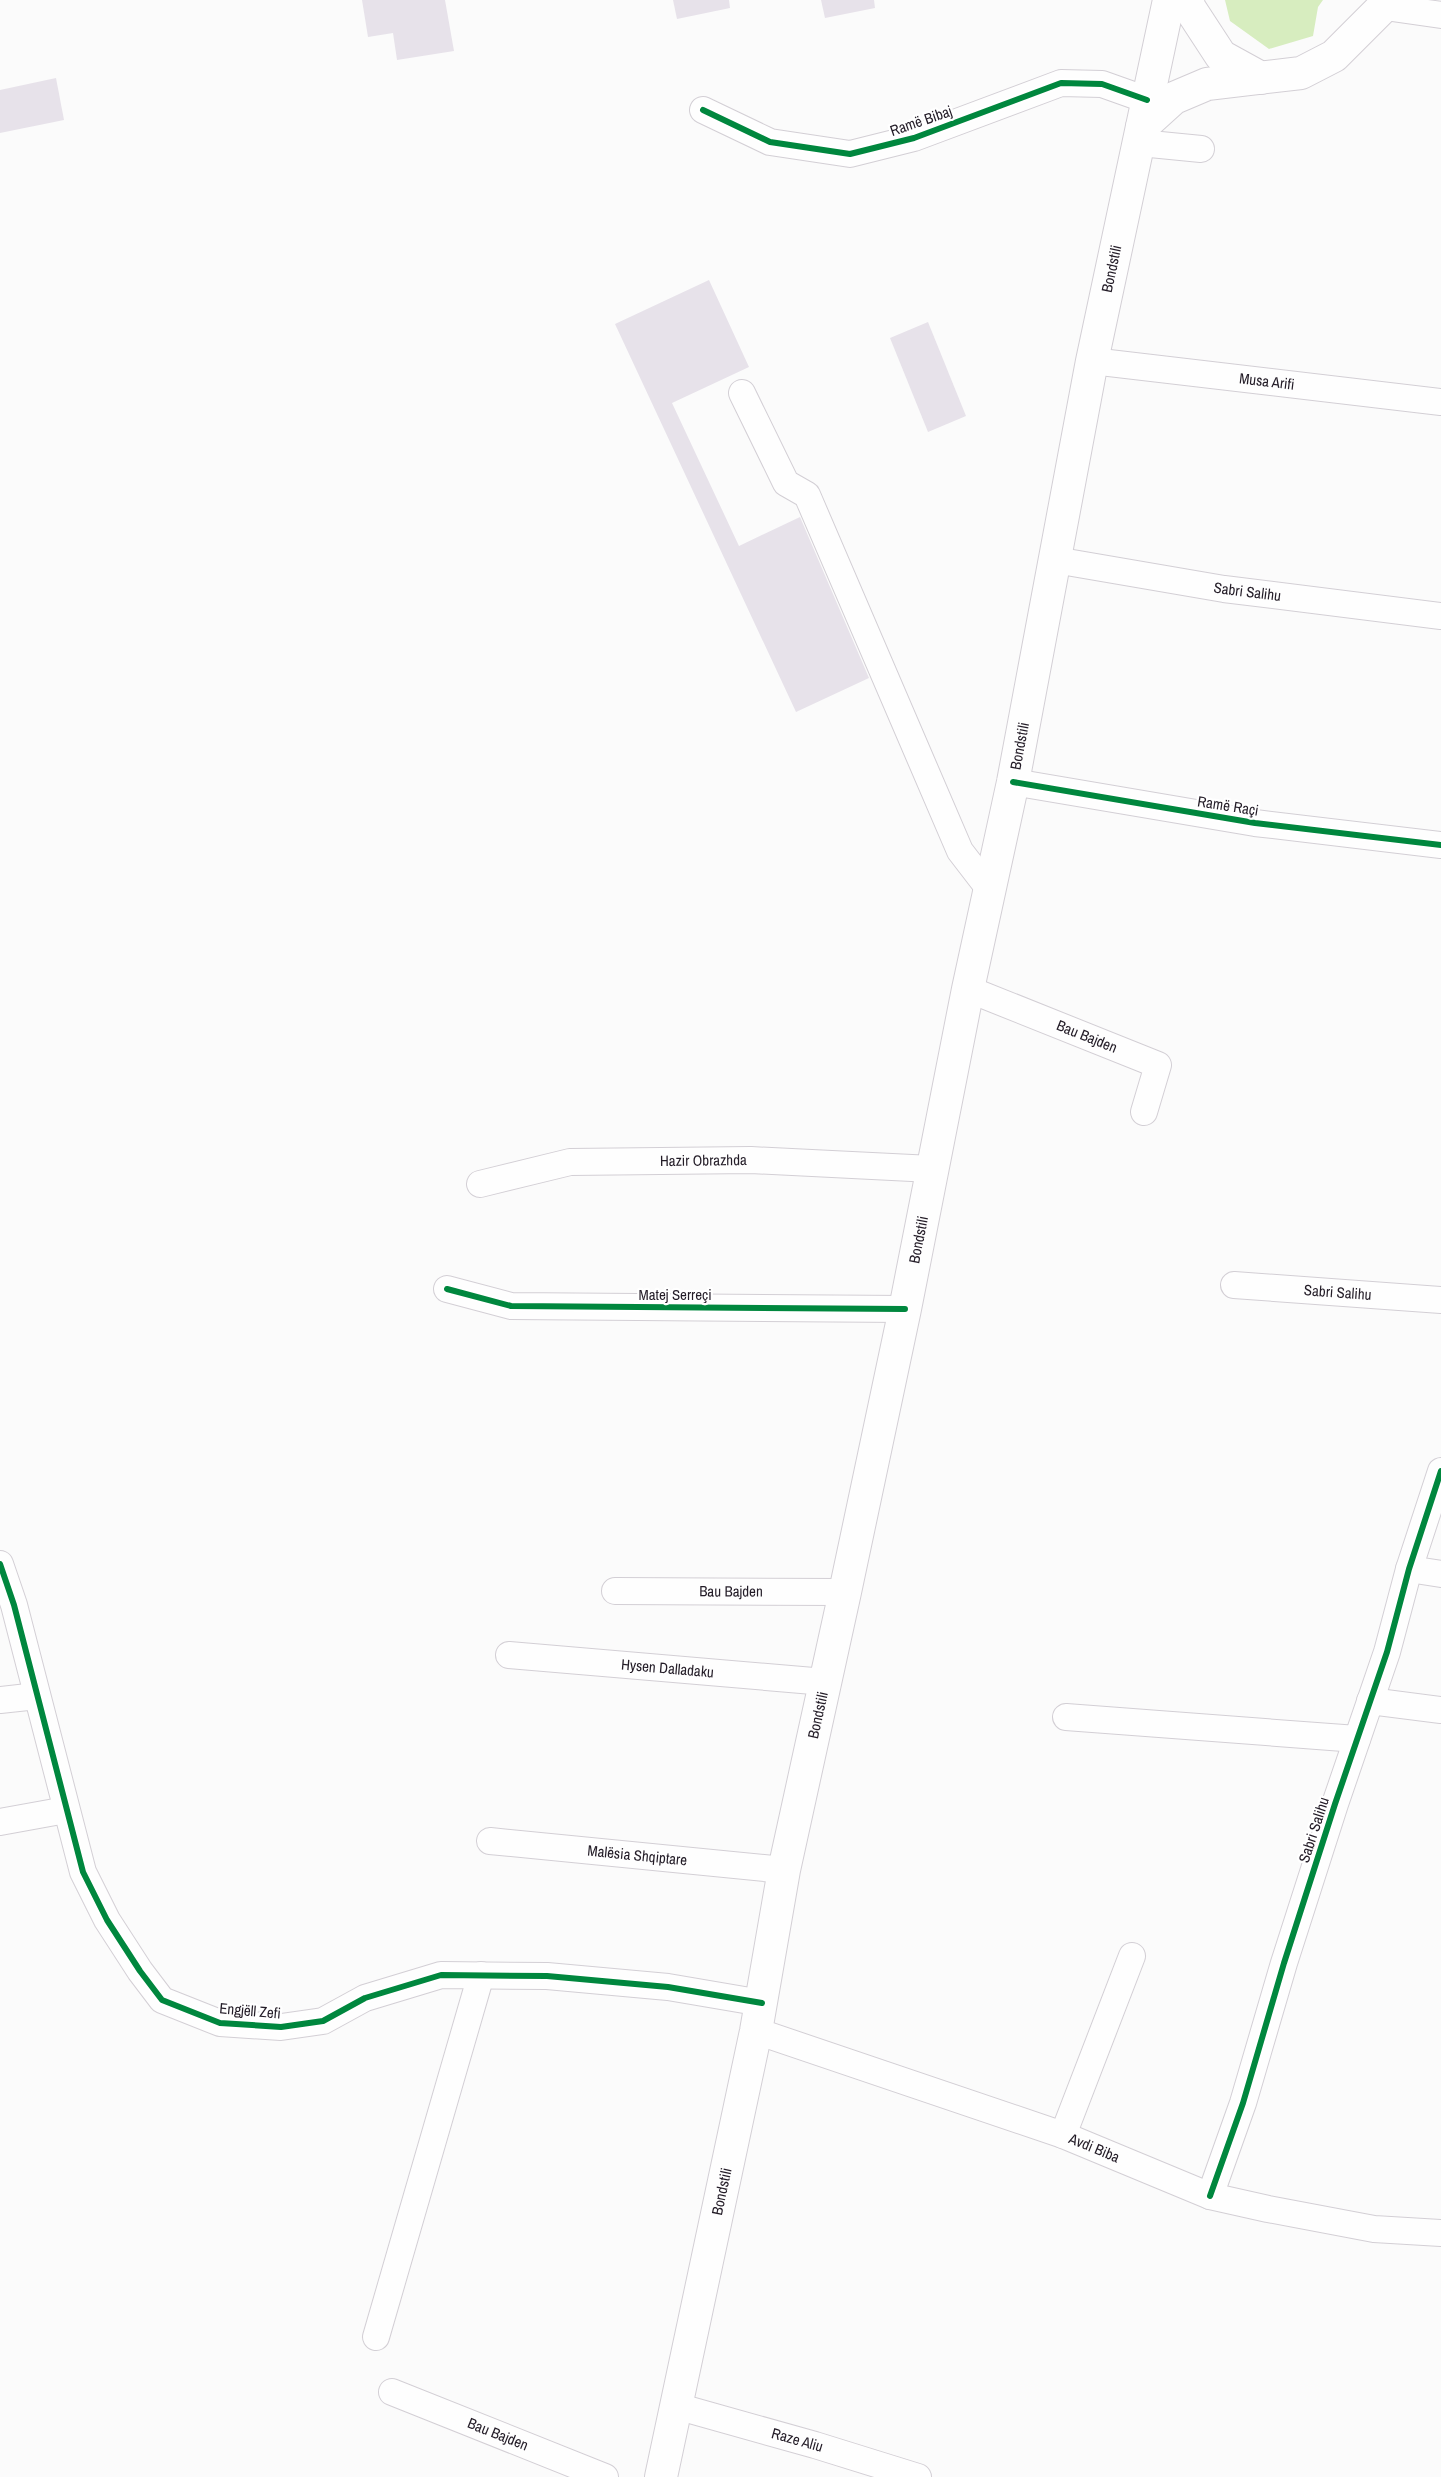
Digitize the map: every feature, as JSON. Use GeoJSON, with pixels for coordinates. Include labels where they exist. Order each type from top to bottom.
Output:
{"type":"FeatureCollection","features":[{"type":"Feature","properties":{"kind":"main road","name":"Bondstili"},"geometry":{"type":"LineString","coordinates":[[661,2477],[759,2017],[784,1869],[905,1309],[968,989],[1013,782],[1092,361],[1168,0]]}},
{"type":"Feature","properties":{"kind":"main road"},"geometry":{"type":"LineString","coordinates":[[1188,0],[1189,7],[1221,56],[1261,78]]}},
{"type":"Feature","properties":{"kind":"main road"},"geometry":{"type":"LineString","coordinates":[[1143,123],[1174,98],[1207,84],[1300,73],[1334,56],[1387,3]]}},
{"type":"Feature","properties":{"kind":"street"},"geometry":{"type":"LineString","coordinates":[[1387,3],[1441,15]]}},
{"type":"Feature","properties":{"kind":"street","name":"Ramë Bibaj"},"geometry":{"type":"LineString","coordinates":[[704,110],[770,142],[850,154],[914,138],[1061,82],[1101,84],[1143,123]]}},
{"type":"Feature","properties":{"kind":"street"},"geometry":{"type":"LineString","coordinates":[[1143,123],[1201,149]]}},
{"type":"Feature","properties":{"kind":"street","name":"Musa Arifi"},"geometry":{"type":"LineString","coordinates":[[1092,361],[1441,402]]}},
{"type":"Feature","properties":{"kind":"street"},"geometry":{"type":"LineString","coordinates":[[742,393],[786,483],[807,495],[960,850],[990,890]]}},
{"type":"Feature","properties":{"kind":"street","name":"Sabri Salihu"},"geometry":{"type":"LineString","coordinates":[[1055,560],[1224,589],[1441,616]]}},
{"type":"Feature","properties":{"kind":"street","name":"Ramë Raçi"},"geometry":{"type":"LineString","coordinates":[[1013,782],[1255,823],[1441,846]]}},
{"type":"Feature","properties":{"kind":"street","name":"Bau Bajden"},"geometry":{"type":"LineString","coordinates":[[968,989],[1158,1065],[1144,1112]]}},
{"type":"Feature","properties":{"kind":"street","name":"Hazir Obrazhda"},"geometry":{"type":"LineString","coordinates":[[480,1184],[570,1162],[751,1160],[932,1169]]}},
{"type":"Feature","properties":{"kind":"street","name":"Sabri Salihu"},"geometry":{"type":"LineString","coordinates":[[1234,1285],[1441,1300]]}},
{"type":"Feature","properties":{"kind":"street","name":"Matej Serreçi"},"geometry":{"type":"LineString","coordinates":[[447,1289],[511,1306],[905,1309]]}},
{"type":"Feature","properties":{"kind":"street","name":"Sabri Salihu"},"geometry":{"type":"LineString","coordinates":[[1210,2196],[1243,2103],[1284,1963],[1387,1652],[1409,1569],[1441,1471]]}},
{"type":"Feature","properties":{"kind":"street","name":"Engjëll Zefi"},"geometry":{"type":"LineString","coordinates":[[0,1564],[14,1605],[83,1872],[107,1920],[162,2000],[220,2023],[282,2027],[323,2021],[364,1998],[441,1975],[547,1976],[668,1987],[759,2017]]}},
{"type":"Feature","properties":{"kind":"street"},"geometry":{"type":"LineString","coordinates":[[1409,1569],[1441,1574]]}},
{"type":"Feature","properties":{"kind":"street","name":"Bau Bajden"},"geometry":{"type":"LineString","coordinates":[[615,1591],[845,1592]]}},
{"type":"Feature","properties":{"kind":"street","name":"Hysen Dalladaku"},"geometry":{"type":"LineString","coordinates":[[508,1655],[825,1682]]}},
{"type":"Feature","properties":{"kind":"street"},"geometry":{"type":"LineString","coordinates":[[0,1700],[37,1696]]}},
{"type":"Feature","properties":{"kind":"street"},"geometry":{"type":"LineString","coordinates":[[1370,1701],[1441,1710]]}},
{"type":"Feature","properties":{"kind":"street"},"geometry":{"type":"LineString","coordinates":[[1066,1717],[1357,1739]]}},
{"type":"Feature","properties":{"kind":"street"},"geometry":{"type":"LineString","coordinates":[[0,1822],[66,1810]]}},
{"type":"Feature","properties":{"kind":"street","name":"Malësia Shqiptare"},"geometry":{"type":"LineString","coordinates":[[490,1841],[784,1869]]}},
{"type":"Feature","properties":{"kind":"street"},"geometry":{"type":"LineString","coordinates":[[1063,2135],[1132,1956]]}},
{"type":"Feature","properties":{"kind":"street"},"geometry":{"type":"LineString","coordinates":[[376,2337],[481,1975]]}},
{"type":"Feature","properties":{"kind":"street","name":"Avdi Biba"},"geometry":{"type":"LineString","coordinates":[[759,2017],[1063,2135],[1210,2196],[1374,2229],[1441,2233]]}},
{"type":"Feature","properties":{"kind":"street","name":"Bau Bajden"},"geometry":{"type":"LineString","coordinates":[[392,2392],[605,2477]]}},
{"type":"Feature","properties":{"kind":"street","name":"Raze Aliu"},"geometry":{"type":"LineString","coordinates":[[676,2406],[918,2477]]}},
{"type":"Feature","properties":{"kind":"green space"},"geometry":{"type":"Polygon","coordinates":[[[1225,0],[1323,0],[1318,7],[1313,36],[1269,49],[1230,21],[1225,0]]]}},
{"type":"Feature","properties":{"kind":"building"},"geometry":{"type":"Polygon","coordinates":[[[362,0],[445,0],[454,51],[397,60],[393,33],[368,37],[362,0]]]}},
{"type":"Feature","properties":{"kind":"building"},"geometry":{"type":"Polygon","coordinates":[[[673,0],[729,0],[730,8],[677,19],[673,0]]]}},
{"type":"Feature","properties":{"kind":"building"},"geometry":{"type":"Polygon","coordinates":[[[821,0],[874,0],[875,8],[825,18],[821,0]]]}},
{"type":"Feature","properties":{"kind":"building"},"geometry":{"type":"Polygon","coordinates":[[[56,78],[64,120],[0,133],[0,90],[56,78]]]}},
{"type":"Feature","properties":{"kind":"building"},"geometry":{"type":"Polygon","coordinates":[[[709,280],[749,367],[672,403],[739,546],[800,517],[869,678],[796,712],[615,324],[709,280]]]}},
{"type":"Feature","properties":{"kind":"building"},"geometry":{"type":"Polygon","coordinates":[[[928,322],[966,416],[928,432],[890,338],[928,322]]]}},
{"type":"Feature","properties":{"kind":"cycle path"},"geometry":{"type":"LineString","coordinates":[[703,110],[770,142],[850,154],[914,138],[1061,83],[1102,84],[1147,100]]}},
{"type":"Feature","properties":{"kind":"cycle path"},"geometry":{"type":"LineString","coordinates":[[1013,782],[1255,823],[1441,845]]}},
{"type":"Feature","properties":{"kind":"cycle path"},"geometry":{"type":"LineString","coordinates":[[447,1289],[511,1306],[905,1309]]}},
{"type":"Feature","properties":{"kind":"cycle path"},"geometry":{"type":"LineString","coordinates":[[1210,2196],[1243,2103],[1284,1963],[1387,1652],[1409,1569],[1441,1471]]}},
{"type":"Feature","properties":{"kind":"cycle path"},"geometry":{"type":"LineString","coordinates":[[0,1564],[14,1605],[83,1872],[107,1920],[162,2000],[220,2023],[281,2027],[323,2021],[365,1998],[441,1975],[547,1976],[668,1987],[762,2003]]}}]}
